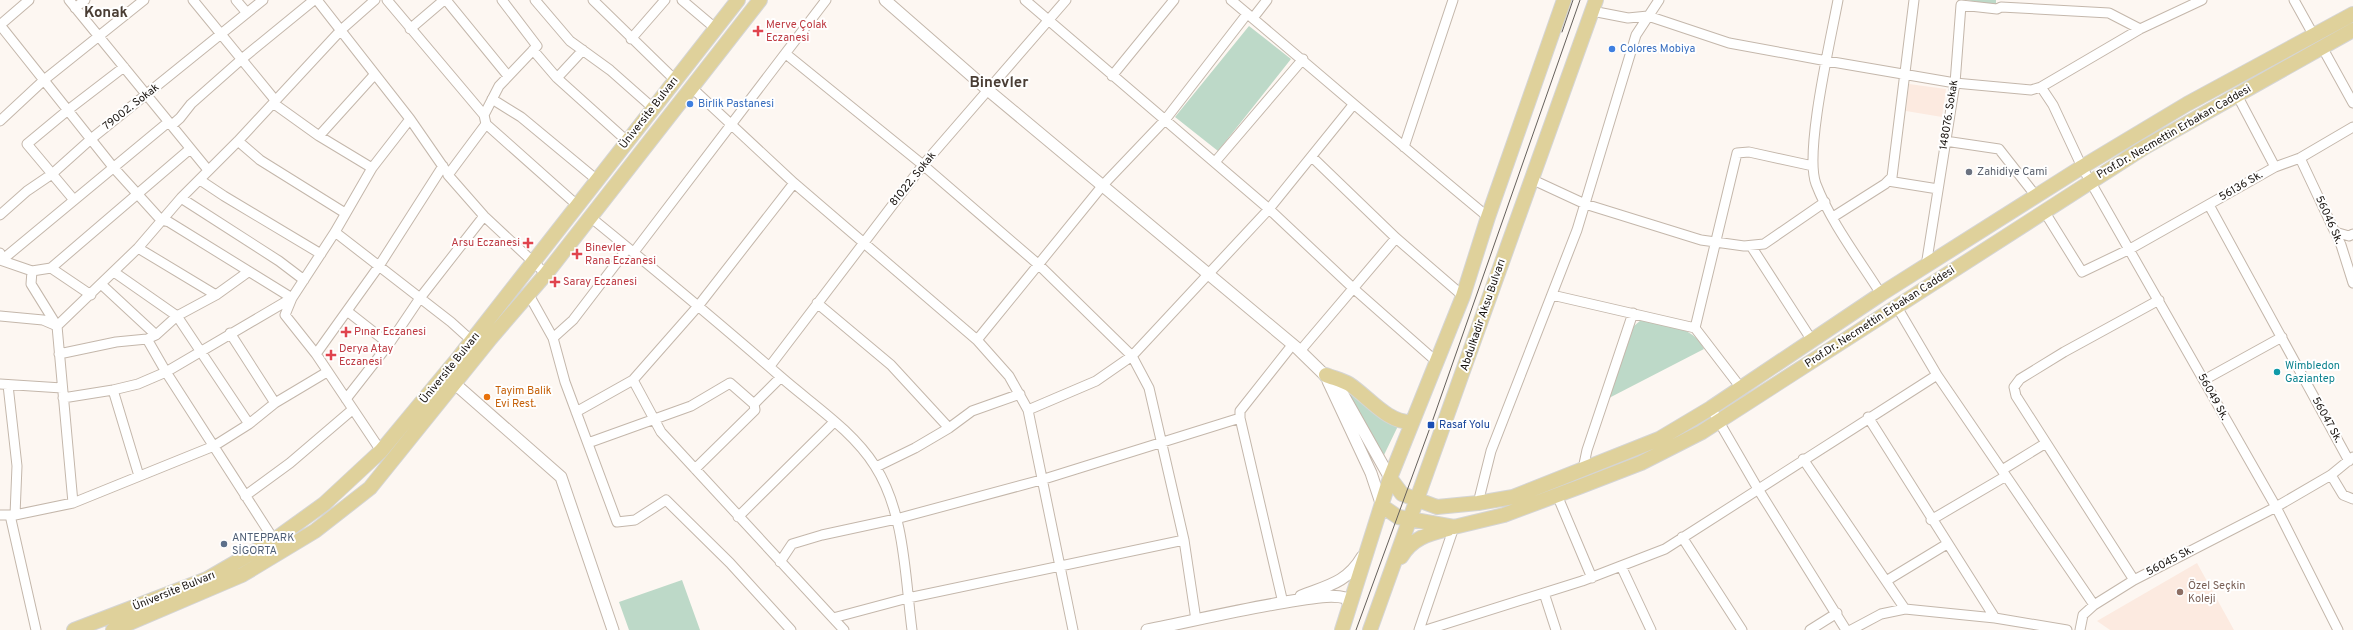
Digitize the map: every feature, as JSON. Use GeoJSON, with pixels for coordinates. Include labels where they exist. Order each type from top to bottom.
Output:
{"type":"FeatureCollection","features":[{"type":"Feature","properties":{"kind":"main road","name":"Üniversite Bulvarı"},"geometry":{"type":"LineString","coordinates":[[74,630],[207,579],[274,540],[324,504],[381,451],[472,341],[738,0]]}},
{"type":"Feature","properties":{"kind":"main road","name":"Üniversite Bulvarı"},"geometry":{"type":"LineString","coordinates":[[113,630],[242,575],[315,531],[374,484],[454,383],[546,274],[589,216],[760,0]]}},
{"type":"Feature","properties":{"kind":"main road"},"geometry":{"type":"LineString","coordinates":[[1342,630],[1390,478],[1412,422],[1438,363],[1463,296],[1488,217],[1564,0]]}},
{"type":"Feature","properties":{"kind":"main road","name":"Abdulkadir Aksu Bulvarı"},"geometry":{"type":"LineString","coordinates":[[1370,630],[1418,501],[1531,179],[1594,6]]}},
{"type":"Feature","properties":{"kind":"main road","name":"Prof.Dr. Necmettin Erbakan Caddesi"},"geometry":{"type":"LineString","coordinates":[[1382,506],[1394,514],[1410,520],[1454,527],[1504,515],[1641,463],[1702,432],[1718,420],[1897,307],[2091,181],[2145,147],[2237,95],[2318,41],[2353,14]]}},
{"type":"Feature","properties":{"kind":"main road","name":"Prof.Dr. Necmettin Erbakan Caddesi"},"geometry":{"type":"LineString","coordinates":[[1390,478],[1402,494],[1437,507],[1478,503],[1514,497],[1659,439],[1711,408],[1881,294],[2082,167],[2187,104],[2318,41],[2353,30]]}},
{"type":"Feature","properties":{"kind":"main road"},"geometry":{"type":"LineString","coordinates":[[1326,375],[1348,384],[1389,415],[1403,422],[1412,422]]}},
{"type":"Feature","properties":{"kind":"main road"},"geometry":{"type":"LineString","coordinates":[[1392,571],[1412,542],[1422,536],[1454,527]]}},
{"type":"Feature","properties":{"kind":"street"},"geometry":{"type":"LineString","coordinates":[[29,0],[0,25],[113,167],[138,196],[161,220],[169,222],[292,298]]}},
{"type":"Feature","properties":{"kind":"street"},"geometry":{"type":"LineString","coordinates":[[69,0],[100,36],[208,170]]}},
{"type":"Feature","properties":{"kind":"street"},"geometry":{"type":"LineString","coordinates":[[76,8],[85,0]]}},
{"type":"Feature","properties":{"kind":"street"},"geometry":{"type":"LineString","coordinates":[[0,121],[44,80],[144,0]]}},
{"type":"Feature","properties":{"kind":"street"},"geometry":{"type":"LineString","coordinates":[[193,0],[219,34],[243,58],[274,101],[319,136],[372,168]]}},
{"type":"Feature","properties":{"kind":"street"},"geometry":{"type":"LineString","coordinates":[[236,0],[246,13]]}},
{"type":"Feature","properties":{"kind":"street","name":"79002. Sokak"},"geometry":{"type":"LineString","coordinates":[[0,215],[27,191],[52,174],[91,139],[147,95],[219,34],[263,0]]}},
{"type":"Feature","properties":{"kind":"street"},"geometry":{"type":"LineString","coordinates":[[172,125],[243,58],[316,0],[410,119],[448,175],[484,216],[546,274]]}},
{"type":"Feature","properties":{"kind":"street"},"geometry":{"type":"LineString","coordinates":[[57,326],[91,295],[138,248],[181,198],[238,141],[341,30],[375,0]]}},
{"type":"Feature","properties":{"kind":"street"},"geometry":{"type":"LineString","coordinates":[[388,0],[410,29],[485,119],[577,205]]}},
{"type":"Feature","properties":{"kind":"street"},"geometry":{"type":"LineString","coordinates":[[410,29],[445,0],[508,76]]}},
{"type":"Feature","properties":{"kind":"street"},"geometry":{"type":"LineString","coordinates":[[448,175],[485,119],[492,99],[508,76],[537,46],[502,0]]}},
{"type":"Feature","properties":{"kind":"street"},"geometry":{"type":"LineString","coordinates":[[535,0],[570,41],[653,108]]}},
{"type":"Feature","properties":{"kind":"street"},"geometry":{"type":"LineString","coordinates":[[594,0],[631,39],[675,80]]}},
{"type":"Feature","properties":{"kind":"street"},"geometry":{"type":"LineString","coordinates":[[631,39],[665,0]]}},
{"type":"Feature","properties":{"kind":"street"},"geometry":{"type":"LineString","coordinates":[[682,0],[715,28]]}},
{"type":"Feature","properties":{"kind":"street"},"geometry":{"type":"LineString","coordinates":[[553,338],[573,320],[731,127],[826,0]]}},
{"type":"Feature","properties":{"kind":"street"},"geometry":{"type":"LineString","coordinates":[[885,0],[988,91],[1209,273],[1296,347],[1326,375],[1341,391],[1390,478]]}},
{"type":"Feature","properties":{"kind":"street"},"geometry":{"type":"LineString","coordinates":[[1025,0],[1269,209],[1353,288],[1438,363]]}},
{"type":"Feature","properties":{"kind":"street","name":"81022. Sokak"},"geometry":{"type":"LineString","coordinates":[[770,366],[923,165],[1066,0]]}},
{"type":"Feature","properties":{"kind":"street"},"geometry":{"type":"LineString","coordinates":[[1112,76],[1174,0]]}},
{"type":"Feature","properties":{"kind":"street"},"geometry":{"type":"LineString","coordinates":[[1231,0],[1303,59],[1353,105],[1488,217]]}},
{"type":"Feature","properties":{"kind":"street"},"geometry":{"type":"LineString","coordinates":[[977,340],[1103,185],[1165,120],[1250,16],[1267,0]]}},
{"type":"Feature","properties":{"kind":"street"},"geometry":{"type":"LineString","coordinates":[[1404,147],[1453,0]]}},
{"type":"Feature","properties":{"kind":"street"},"geometry":{"type":"LineString","coordinates":[[1478,503],[1491,452],[1552,295],[1585,204],[1636,35],[1659,0]]}},
{"type":"Feature","properties":{"kind":"street"},"geometry":{"type":"LineString","coordinates":[[1838,0],[1813,144],[1815,182],[1833,217],[1881,294]]}},
{"type":"Feature","properties":{"kind":"street"},"geometry":{"type":"LineString","coordinates":[[1833,217],[1892,177],[1914,0]]}},
{"type":"Feature","properties":{"kind":"street"},"geometry":{"type":"LineString","coordinates":[[2294,0],[2353,103]]}},
{"type":"Feature","properties":{"kind":"street"},"geometry":{"type":"LineString","coordinates":[[1594,6],[1628,18],[1648,16],[1729,43],[1954,84],[2031,90],[2040,87],[2140,29],[2198,1]]}},
{"type":"Feature","properties":{"kind":"street","name":"148076. Sokak"},"geometry":{"type":"LineString","coordinates":[[1926,266],[1954,84],[1961,3],[1997,9],[2002,3],[2049,5],[2109,13],[2140,29]]}},
{"type":"Feature","properties":{"kind":"street"},"geometry":{"type":"LineString","coordinates":[[533,50],[557,78],[627,141]]}},
{"type":"Feature","properties":{"kind":"street"},"geometry":{"type":"LineString","coordinates":[[557,78],[583,50]]}},
{"type":"Feature","properties":{"kind":"street"},"geometry":{"type":"LineString","coordinates":[[786,54],[923,165],[1039,265],[1132,356],[1149,388],[1184,540],[1196,620]]}},
{"type":"Feature","properties":{"kind":"street"},"geometry":{"type":"LineString","coordinates":[[1215,162],[1303,59]]}},
{"type":"Feature","properties":{"kind":"street"},"geometry":{"type":"LineString","coordinates":[[74,200],[27,144],[124,67]]}},
{"type":"Feature","properties":{"kind":"street"},"geometry":{"type":"LineString","coordinates":[[319,136],[375,74]]}},
{"type":"Feature","properties":{"kind":"street"},"geometry":{"type":"LineString","coordinates":[[691,87],[731,127],[794,183],[977,340],[1009,376],[1028,410],[1041,480],[1073,630]]}},
{"type":"Feature","properties":{"kind":"street","name":"56049 Sk."},"geometry":{"type":"LineString","coordinates":[[2040,87],[2053,105],[2082,167],[2276,507],[2338,630]]}},
{"type":"Feature","properties":{"kind":"street"},"geometry":{"type":"LineString","coordinates":[[2237,95],[2274,167]]}},
{"type":"Feature","properties":{"kind":"street"},"geometry":{"type":"LineString","coordinates":[[492,99],[521,117],[597,180]]}},
{"type":"Feature","properties":{"kind":"street"},"geometry":{"type":"LineString","coordinates":[[1028,410],[1096,381],[1132,356],[1269,209],[1353,105]]}},
{"type":"Feature","properties":{"kind":"street"},"geometry":{"type":"LineString","coordinates":[[381,451],[352,410],[316,354],[285,315],[292,298],[335,232],[372,168],[410,119]]}},
{"type":"Feature","properties":{"kind":"street"},"geometry":{"type":"LineString","coordinates":[[172,125],[166,124],[1,258],[32,271],[51,268],[138,196],[190,149]]}},
{"type":"Feature","properties":{"kind":"street","name":"56136 Sk."},"geometry":{"type":"LineString","coordinates":[[2044,212],[2082,272],[2130,249],[2274,167],[2300,158],[2353,127]]}},
{"type":"Feature","properties":{"kind":"street"},"geometry":{"type":"LineString","coordinates":[[238,141],[260,160],[345,213]]}},
{"type":"Feature","properties":{"kind":"street"},"geometry":{"type":"LineString","coordinates":[[1945,141],[1999,149],[2036,196]]}},
{"type":"Feature","properties":{"kind":"street"},"geometry":{"type":"LineString","coordinates":[[1695,328],[1737,154],[1749,152],[1813,166]]}},
{"type":"Feature","properties":{"kind":"street"},"geometry":{"type":"LineString","coordinates":[[1312,157],[1396,238],[1463,296]]}},
{"type":"Feature","properties":{"kind":"street","name":"56046 Sk."},"geometry":{"type":"LineString","coordinates":[[2300,158],[2335,232],[2353,283]]}},
{"type":"Feature","properties":{"kind":"street"},"geometry":{"type":"LineString","coordinates":[[316,354],[379,266],[443,166]]}},
{"type":"Feature","properties":{"kind":"street"},"geometry":{"type":"LineString","coordinates":[[1531,179],[1585,204],[1701,240],[1751,246],[1764,244],[1825,202]]}},
{"type":"Feature","properties":{"kind":"street"},"geometry":{"type":"LineString","coordinates":[[200,180],[321,254]]}},
{"type":"Feature","properties":{"kind":"street"},"geometry":{"type":"LineString","coordinates":[[1888,181],[1938,189]]}},
{"type":"Feature","properties":{"kind":"street"},"geometry":{"type":"LineString","coordinates":[[576,412],[633,380],[699,305],[794,183]]}},
{"type":"Feature","properties":{"kind":"street"},"geometry":{"type":"LineString","coordinates":[[181,198],[279,261],[304,280]]}},
{"type":"Feature","properties":{"kind":"street","name":"56047 Sk."},"geometry":{"type":"LineString","coordinates":[[2209,205],[2351,459]]}},
{"type":"Feature","properties":{"kind":"street"},"geometry":{"type":"LineString","coordinates":[[346,399],[389,344],[420,298],[484,216]]}},
{"type":"Feature","properties":{"kind":"street"},"geometry":{"type":"LineString","coordinates":[[589,216],[699,305],[834,422],[862,449],[876,467],[896,519],[912,630]]}},
{"type":"Feature","properties":{"kind":"street"},"geometry":{"type":"LineString","coordinates":[[335,232],[451,322],[472,341]]}},
{"type":"Feature","properties":{"kind":"street"},"geometry":{"type":"LineString","coordinates":[[2335,232],[2350,236],[2353,234]]}},
{"type":"Feature","properties":{"kind":"street"},"geometry":{"type":"LineString","coordinates":[[1283,603],[1240,418],[1240,412],[1296,347],[1353,288],[1396,238]]}},
{"type":"Feature","properties":{"kind":"street"},"geometry":{"type":"LineString","coordinates":[[1751,246],[1812,339]]}},
{"type":"Feature","properties":{"kind":"street"},"geometry":{"type":"LineString","coordinates":[[138,248],[216,295]]}},
{"type":"Feature","properties":{"kind":"street"},"geometry":{"type":"LineString","coordinates":[[51,268],[91,295]]}},
{"type":"Feature","properties":{"kind":"street"},"geometry":{"type":"LineString","coordinates":[[32,271],[31,284],[57,326],[73,503]]}},
{"type":"Feature","properties":{"kind":"street"},"geometry":{"type":"LineString","coordinates":[[114,272],[177,316],[249,424]]}},
{"type":"Feature","properties":{"kind":"street"},"geometry":{"type":"LineString","coordinates":[[59,354],[116,342],[151,337],[177,316],[216,295],[248,272]]}},
{"type":"Feature","properties":{"kind":"street"},"geometry":{"type":"LineString","coordinates":[[101,284],[151,337],[166,372],[274,540]]}},
{"type":"Feature","properties":{"kind":"street"},"geometry":{"type":"LineString","coordinates":[[528,295],[553,338],[576,412],[618,522],[635,520],[666,500],[730,564],[791,630]]}},
{"type":"Feature","properties":{"kind":"street"},"geometry":{"type":"LineString","coordinates":[[1552,295],[1695,328],[1740,388]]}},
{"type":"Feature","properties":{"kind":"street"},"geometry":{"type":"LineString","coordinates":[[36,630],[12,515],[17,466],[4,384],[63,393],[113,390],[138,384],[166,372],[230,333],[292,298]]}},
{"type":"Feature","properties":{"kind":"street"},"geometry":{"type":"LineString","coordinates":[[2134,580],[2016,396],[2014,387],[2020,379],[2064,352],[2159,300]]}},
{"type":"Feature","properties":{"kind":"street"},"geometry":{"type":"LineString","coordinates":[[817,304],[891,365],[949,428]]}},
{"type":"Feature","properties":{"kind":"street"},"geometry":{"type":"LineString","coordinates":[[1897,307],[1937,375],[2094,605]]}},
{"type":"Feature","properties":{"kind":"street"},"geometry":{"type":"LineString","coordinates":[[347,311],[389,344]]}},
{"type":"Feature","properties":{"kind":"street"},"geometry":{"type":"LineString","coordinates":[[1584,469],[1587,450],[1633,313]]}},
{"type":"Feature","properties":{"kind":"street"},"geometry":{"type":"LineString","coordinates":[[0,316],[43,320],[57,326]]}},
{"type":"Feature","properties":{"kind":"street"},"geometry":{"type":"LineString","coordinates":[[230,333],[275,403]]}},
{"type":"Feature","properties":{"kind":"street"},"geometry":{"type":"LineString","coordinates":[[2204,380],[2282,337]]}},
{"type":"Feature","properties":{"kind":"street"},"geometry":{"type":"LineString","coordinates":[[0,515],[12,515],[73,503],[214,446],[249,424],[275,403],[327,372]]}},
{"type":"Feature","properties":{"kind":"street"},"geometry":{"type":"LineString","coordinates":[[1326,375],[1371,473],[1382,506]]}},
{"type":"Feature","properties":{"kind":"street"},"geometry":{"type":"LineString","coordinates":[[1426,630],[1592,578],[1665,549],[1868,417],[1937,375]]}},
{"type":"Feature","properties":{"kind":"street"},"geometry":{"type":"LineString","coordinates":[[754,404],[781,377]]}},
{"type":"Feature","properties":{"kind":"street"},"geometry":{"type":"LineString","coordinates":[[633,380],[654,421],[738,517],[844,630]]}},
{"type":"Feature","properties":{"kind":"street"},"geometry":{"type":"LineString","coordinates":[[454,383],[562,477],[613,630]]}},
{"type":"Feature","properties":{"kind":"street"},"geometry":{"type":"LineString","coordinates":[[588,443],[654,421],[691,406],[730,383],[754,404],[755,410],[695,469]]}},
{"type":"Feature","properties":{"kind":"street"},"geometry":{"type":"LineString","coordinates":[[113,390],[139,476]]}},
{"type":"Feature","properties":{"kind":"street"},"geometry":{"type":"LineString","coordinates":[[876,467],[915,448],[949,428],[972,411],[1020,394]]}},
{"type":"Feature","properties":{"kind":"street"},"geometry":{"type":"LineString","coordinates":[[1711,408],[1758,489],[1837,613],[1846,630]]}},
{"type":"Feature","properties":{"kind":"street"},"geometry":{"type":"LineString","coordinates":[[245,496],[290,463],[352,410]]}},
{"type":"Feature","properties":{"kind":"street"},"geometry":{"type":"LineString","coordinates":[[1868,417],[1931,520],[1995,618]]}},
{"type":"Feature","properties":{"kind":"street"},"geometry":{"type":"LineString","coordinates":[[780,562],[792,544],[822,535],[896,519],[1041,480],[1162,444],[1240,418]]}},
{"type":"Feature","properties":{"kind":"street"},"geometry":{"type":"LineString","coordinates":[[738,517],[834,422]]}},
{"type":"Feature","properties":{"kind":"street"},"geometry":{"type":"LineString","coordinates":[[1931,520],[2004,473],[2046,443]]}},
{"type":"Feature","properties":{"kind":"street"},"geometry":{"type":"LineString","coordinates":[[1803,459],[1905,609]]}},
{"type":"Feature","properties":{"kind":"street"},"geometry":{"type":"LineString","coordinates":[[2276,507],[2331,475],[2351,459]]}},
{"type":"Feature","properties":{"kind":"street"},"geometry":{"type":"LineString","coordinates":[[2331,475],[2343,495],[2353,499]]}},
{"type":"Feature","properties":{"kind":"street"},"geometry":{"type":"LineString","coordinates":[[1557,495],[1592,578]]}},
{"type":"Feature","properties":{"kind":"street","name":"56045 Sk."},"geometry":{"type":"LineString","coordinates":[[2080,630],[2083,615],[2094,605],[2134,580],[2276,507]]}},
{"type":"Feature","properties":{"kind":"street"},"geometry":{"type":"LineString","coordinates":[[1419,630],[1454,527]]}},
{"type":"Feature","properties":{"kind":"street"},"geometry":{"type":"LineString","coordinates":[[1682,538],[1742,630]]}},
{"type":"Feature","properties":{"kind":"street"},"geometry":{"type":"LineString","coordinates":[[833,618],[908,598],[1060,564],[1184,540]]}},
{"type":"Feature","properties":{"kind":"street"},"geometry":{"type":"LineString","coordinates":[[1283,603],[1341,581],[1356,567],[1370,542]]}},
{"type":"Feature","properties":{"kind":"street"},"geometry":{"type":"LineString","coordinates":[[1886,581],[1947,544]]}},
{"type":"Feature","properties":{"kind":"street"},"geometry":{"type":"LineString","coordinates":[[1621,566],[1651,630]]}},
{"type":"Feature","properties":{"kind":"street"},"geometry":{"type":"LineString","coordinates":[[1544,593],[1556,630]]}},
{"type":"Feature","properties":{"kind":"street"},"geometry":{"type":"LineString","coordinates":[[1147,630],[1170,628],[1196,620],[1283,603],[1339,596],[1346,598],[1350,607]]}},
{"type":"Feature","properties":{"kind":"street"},"geometry":{"type":"LineString","coordinates":[[1851,630],[1882,614],[1905,609],[1995,618],[2067,630]]}},
{"type":"Feature","properties":{"kind":"street"},"geometry":{"type":"LineString","coordinates":[[1810,630],[1837,613]]}},
{"type":"Feature","properties":{"kind":"shaded area"},"geometry":{"type":"Polygon","coordinates":[[[1909,84],[1946,89],[1942,117],[1906,111],[1909,84]]]}},
{"type":"Feature","properties":{"kind":"shaded area","name":"Özel Seçkin Koleji"},"geometry":{"type":"Polygon","coordinates":[[[2197,563],[2234,630],[2110,630],[2097,621],[2197,563]]]}},
{"type":"Feature","properties":{"kind":"green space"},"geometry":{"type":"Polygon","coordinates":[[[1966,0],[1996,0],[1996,5],[1966,0]]]}},
{"type":"Feature","properties":{"kind":"green space"},"geometry":{"type":"Polygon","coordinates":[[[1249,26],[1291,59],[1218,151],[1175,117],[1249,26]]]}},
{"type":"Feature","properties":{"kind":"green space"},"geometry":{"type":"Polygon","coordinates":[[[1641,320],[1677,327],[1693,335],[1704,349],[1609,398],[1634,326],[1641,320]]]}},
{"type":"Feature","properties":{"kind":"green space"},"geometry":{"type":"Polygon","coordinates":[[[1343,385],[1398,426],[1384,455],[1383,455],[1343,385]]]}},
{"type":"Feature","properties":{"kind":"green space"},"geometry":{"type":"Polygon","coordinates":[[[682,580],[700,630],[629,630],[619,602],[682,580]]]}},
{"type":"Feature","properties":{"kind":"tram line"},"geometry":{"type":"LineString","coordinates":[[1562,32],[1573,0]]}},
{"type":"Feature","properties":{"kind":"tram line"},"geometry":{"type":"LineString","coordinates":[[1356,630],[1431,425],[1580,0]]}},
{"type":"Feature","properties":{"kind":"place","name":"Merve Çolak Eczanesi"},"geometry":{"type":"Point","coordinates":[758,31]}},
{"type":"Feature","properties":{"kind":"place","name":"Colores Mobiya"},"geometry":{"type":"Point","coordinates":[1612,49]}},
{"type":"Feature","properties":{"kind":"place","name":"Birlik Pastanesi"},"geometry":{"type":"Point","coordinates":[690,104]}},
{"type":"Feature","properties":{"kind":"place","name":"Zahidiye Cami"},"geometry":{"type":"Point","coordinates":[1969,172]}},
{"type":"Feature","properties":{"kind":"place","name":"Arsu Eczanesi"},"geometry":{"type":"Point","coordinates":[528,243]}},
{"type":"Feature","properties":{"kind":"place","name":"Binevler Rana Eczanesi"},"geometry":{"type":"Point","coordinates":[577,254]}},
{"type":"Feature","properties":{"kind":"place","name":"Saray Eczanesi"},"geometry":{"type":"Point","coordinates":[555,282]}},
{"type":"Feature","properties":{"kind":"place","name":"Pınar Eczanesi"},"geometry":{"type":"Point","coordinates":[346,332]}},
{"type":"Feature","properties":{"kind":"place","name":"Derya Atay Eczanesi"},"geometry":{"type":"Point","coordinates":[331,355]}},
{"type":"Feature","properties":{"kind":"place","name":"Wimbledon Gaziantep"},"geometry":{"type":"Point","coordinates":[2277,372]}},
{"type":"Feature","properties":{"kind":"place","name":"Tayim Balik Evi Rest."},"geometry":{"type":"Point","coordinates":[487,397]}},
{"type":"Feature","properties":{"kind":"place","name":"Rasaf Yolu"},"geometry":{"type":"Point","coordinates":[1431,425]}},
{"type":"Feature","properties":{"kind":"place","name":"ANTEPPARK SİGORTA"},"geometry":{"type":"Point","coordinates":[224,544]}},
{"type":"Feature","properties":{"kind":"place","name":"Özel Seçkin Koleji"},"geometry":{"type":"Point","coordinates":[2180,592]}},
{"type":"Feature","properties":{"kind":"district","name":"Konak"},"geometry":{"type":"Point","coordinates":[106,13]}},
{"type":"Feature","properties":{"kind":"district","name":"Binevler"},"geometry":{"type":"Point","coordinates":[999,83]}}]}
